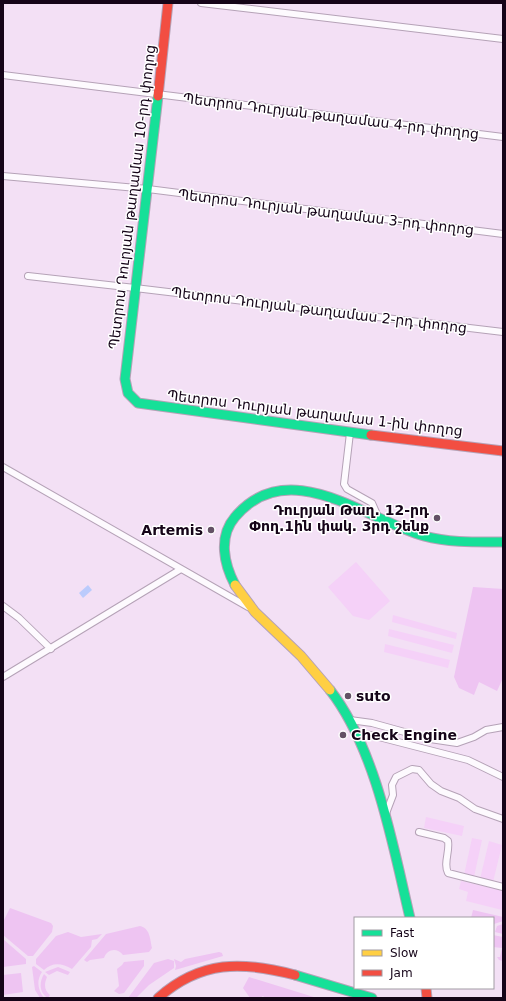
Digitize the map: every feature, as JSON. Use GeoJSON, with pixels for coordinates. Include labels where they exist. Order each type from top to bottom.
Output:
{"type":"FeatureCollection","features":[{"type":"Feature","properties":{"kind":"main road","name":"Պետրոս Դուրյան թաղամաս 10-րդ փողոց"},"geometry":{"type":"LineString","coordinates":[[128,393],[125,379],[148,189],[168,3]]}},
{"type":"Feature","properties":{"kind":"main road","name":"Պետրոս Դուրյան թաղամաս 1-ին փողոց"},"geometry":{"type":"LineString","coordinates":[[128,393],[138,403],[350,433],[503,451]]}},
{"type":"Feature","properties":{"kind":"main road"},"geometry":{"type":"LineString","coordinates":[[410,917],[385,816],[368,761],[357,734],[350,720],[300,655],[248,607],[238,593],[229,575],[224,548],[226,534],[233,519],[253,500],[264,494],[282,489],[300,490],[322,494],[379,519],[425,536],[453,541],[503,542]]}},
{"type":"Feature","properties":{"kind":"main road"},"geometry":{"type":"LineString","coordinates":[[158,998],[182,980],[206,969],[242,966],[304,977],[372,998]]}},
{"type":"Feature","properties":{"kind":"street"},"geometry":{"type":"LineString","coordinates":[[201,3],[503,39]]}},
{"type":"Feature","properties":{"kind":"street","name":"Պետրոս Դուրյան թաղամաս 4-րդ փողոց"},"geometry":{"type":"LineString","coordinates":[[3,74],[158,95],[503,137]]}},
{"type":"Feature","properties":{"kind":"street","name":"Պետրոս Դուրյան թաղամաս 3-րդ փողոց"},"geometry":{"type":"LineString","coordinates":[[3,176],[148,189],[503,234]]}},
{"type":"Feature","properties":{"kind":"street","name":"Պետրոս Դուրյան թաղամաս 2-րդ փողոց"},"geometry":{"type":"LineString","coordinates":[[28,276],[503,332]]}},
{"type":"Feature","properties":{"kind":"street"},"geometry":{"type":"LineString","coordinates":[[350,433],[344,484],[347,489],[372,503],[379,519]]}},
{"type":"Feature","properties":{"kind":"street"},"geometry":{"type":"LineString","coordinates":[[3,467],[248,607]]}},
{"type":"Feature","properties":{"kind":"street"},"geometry":{"type":"LineString","coordinates":[[3,677],[181,569]]}},
{"type":"Feature","properties":{"kind":"street"},"geometry":{"type":"LineString","coordinates":[[3,606],[19,618],[51,649]]}},
{"type":"Feature","properties":{"kind":"street"},"geometry":{"type":"LineString","coordinates":[[350,720],[372,723],[430,739],[457,743],[474,737],[486,730],[503,727]]}},
{"type":"Feature","properties":{"kind":"street"},"geometry":{"type":"LineString","coordinates":[[357,734],[371,735],[468,760],[503,777]]}},
{"type":"Feature","properties":{"kind":"street"},"geometry":{"type":"LineString","coordinates":[[385,816],[393,795],[392,785],[396,777],[412,769],[419,770],[431,784],[441,791],[459,798],[475,809],[503,819]]}},
{"type":"Feature","properties":{"kind":"street"},"geometry":{"type":"LineString","coordinates":[[419,832],[444,838],[448,841],[449,846],[446,868],[448,873],[503,887]]}},
{"type":"Feature","properties":{"kind":"shaded area"},"geometry":{"type":"Polygon","coordinates":[[[356,562],[390,601],[369,620],[353,616],[328,587],[356,562]]]}},
{"type":"Feature","properties":{"kind":"shaded area"},"geometry":{"type":"Polygon","coordinates":[[[473,587],[503,589],[503,678],[497,691],[479,682],[474,695],[459,688],[454,677],[473,587]]]}},
{"type":"Feature","properties":{"kind":"shaded area"},"geometry":{"type":"Polygon","coordinates":[[[393,615],[457,633],[456,639],[392,622],[393,615]]]}},
{"type":"Feature","properties":{"kind":"shaded area"},"geometry":{"type":"Polygon","coordinates":[[[389,629],[454,645],[452,653],[388,636],[389,629]]]}},
{"type":"Feature","properties":{"kind":"shaded area"},"geometry":{"type":"Polygon","coordinates":[[[385,644],[450,660],[448,668],[384,652],[385,644]]]}},
{"type":"Feature","properties":{"kind":"shaded area"},"geometry":{"type":"Polygon","coordinates":[[[426,817],[464,826],[462,836],[424,828],[426,817]]]}},
{"type":"Feature","properties":{"kind":"shaded area"},"geometry":{"type":"Polygon","coordinates":[[[472,838],[482,840],[474,877],[464,875],[472,838]]]}},
{"type":"Feature","properties":{"kind":"shaded area"},"geometry":{"type":"Polygon","coordinates":[[[489,841],[502,845],[493,882],[480,879],[489,841]]]}},
{"type":"Feature","properties":{"kind":"shaded area"},"geometry":{"type":"Polygon","coordinates":[[[461,881],[503,891],[502,910],[466,901],[468,892],[459,889],[461,881]]]}},
{"type":"Feature","properties":{"kind":"shaded area"},"geometry":{"type":"Polygon","coordinates":[[[10,908],[51,923],[53,926],[52,932],[33,956],[28,956],[3,935],[3,922],[10,908]]]}},
{"type":"Feature","properties":{"kind":"shaded area"},"geometry":{"type":"Polygon","coordinates":[[[473,910],[503,917],[503,921],[494,924],[494,917],[471,917],[473,910]]]}},
{"type":"Feature","properties":{"kind":"shaded area"},"geometry":{"type":"Polygon","coordinates":[[[503,924],[503,934],[495,932],[497,926],[503,924]]]}},
{"type":"Feature","properties":{"kind":"shaded area"},"geometry":{"type":"Polygon","coordinates":[[[140,926],[148,931],[152,948],[149,952],[123,955],[121,952],[112,950],[105,955],[104,958],[90,960],[87,962],[84,960],[106,934],[140,926]]]}},
{"type":"Feature","properties":{"kind":"shaded area"},"geometry":{"type":"Polygon","coordinates":[[[68,932],[81,937],[102,934],[97,939],[92,940],[91,947],[72,969],[57,964],[47,967],[44,970],[36,964],[36,959],[56,936],[68,932]]]}},
{"type":"Feature","properties":{"kind":"shaded area"},"geometry":{"type":"Polygon","coordinates":[[[494,935],[503,937],[503,961],[499,960],[497,957],[500,957],[502,948],[494,947],[494,935]]]}},
{"type":"Feature","properties":{"kind":"shaded area"},"geometry":{"type":"Polygon","coordinates":[[[3,939],[26,959],[26,964],[3,967],[3,939]]]}},
{"type":"Feature","properties":{"kind":"shaded area"},"geometry":{"type":"Polygon","coordinates":[[[219,952],[222,953],[223,956],[175,970],[176,966],[174,959],[181,962],[185,959],[219,952]]]}},
{"type":"Feature","properties":{"kind":"shaded area"},"geometry":{"type":"Polygon","coordinates":[[[168,959],[174,961],[174,968],[149,985],[136,998],[128,998],[154,963],[168,959]]]}},
{"type":"Feature","properties":{"kind":"shaded area"},"geometry":{"type":"Polygon","coordinates":[[[144,960],[144,966],[124,993],[119,994],[114,991],[119,986],[117,969],[124,962],[144,960]]]}},
{"type":"Feature","properties":{"kind":"shaded area"},"geometry":{"type":"Polygon","coordinates":[[[34,966],[42,972],[38,985],[44,998],[40,998],[35,990],[32,967],[34,966]]]}},
{"type":"Feature","properties":{"kind":"shaded area"},"geometry":{"type":"Polygon","coordinates":[[[58,967],[70,972],[68,975],[57,971],[49,975],[45,972],[58,967]]]}},
{"type":"Feature","properties":{"kind":"shaded area"},"geometry":{"type":"Polygon","coordinates":[[[21,973],[23,992],[3,995],[3,975],[21,973]]]}},
{"type":"Feature","properties":{"kind":"shaded area"},"geometry":{"type":"Polygon","coordinates":[[[44,974],[47,977],[45,982],[46,989],[50,995],[48,998],[41,990],[41,980],[44,974]]]}},
{"type":"Feature","properties":{"kind":"shaded area"},"geometry":{"type":"Polygon","coordinates":[[[249,977],[317,998],[265,998],[263,996],[260,998],[250,998],[243,988],[249,977]]]}},
{"type":"Feature","properties":{"kind":"water"},"geometry":{"type":"Polygon","coordinates":[[[88,585],[92,590],[83,598],[79,593],[88,585]]]}},
{"type":"Feature","properties":{"kind":"traffic: fast"},"geometry":{"type":"LineString","coordinates":[[158,96],[125,379],[128,393],[138,403],[371,435]]}},
{"type":"Feature","properties":{"kind":"traffic: fast"},"geometry":{"type":"LineString","coordinates":[[235,585],[228,568],[224,551],[226,533],[235,517],[256,499],[279,491],[303,491],[327,496],[401,528],[424,536],[464,542],[503,542]]}},
{"type":"Feature","properties":{"kind":"traffic: fast"},"geometry":{"type":"LineString","coordinates":[[330,690],[346,714],[360,740],[371,769],[381,799],[410,917]]}},
{"type":"Feature","properties":{"kind":"traffic: fast"},"geometry":{"type":"LineString","coordinates":[[295,975],[372,998]]}},
{"type":"Feature","properties":{"kind":"traffic: slow"},"geometry":{"type":"LineString","coordinates":[[235,585],[255,612],[301,656],[330,690]]}},
{"type":"Feature","properties":{"kind":"traffic: jam"},"geometry":{"type":"LineString","coordinates":[[158,96],[168,3]]}},
{"type":"Feature","properties":{"kind":"traffic: jam"},"geometry":{"type":"LineString","coordinates":[[371,435],[503,451]]}},
{"type":"Feature","properties":{"kind":"traffic: jam"},"geometry":{"type":"LineString","coordinates":[[158,998],[190,976],[206,970],[223,967],[257,967],[295,975]]}},
{"type":"Feature","properties":{"kind":"traffic: jam"},"geometry":{"type":"LineString","coordinates":[[426,989],[427,998]]}},
{"type":"Feature","properties":{"kind":"place","name":"Դուրյան Թաղ. 12-րդ Փող.1ին փակ․ 3րդ շենք"},"geometry":{"type":"Point","coordinates":[437,518]}},
{"type":"Feature","properties":{"kind":"place","name":"Artemis"},"geometry":{"type":"Point","coordinates":[211,530]}},
{"type":"Feature","properties":{"kind":"place","name":"suto"},"geometry":{"type":"Point","coordinates":[348,696]}},
{"type":"Feature","properties":{"kind":"place","name":"Check Engine"},"geometry":{"type":"Point","coordinates":[343,735]}}]}
